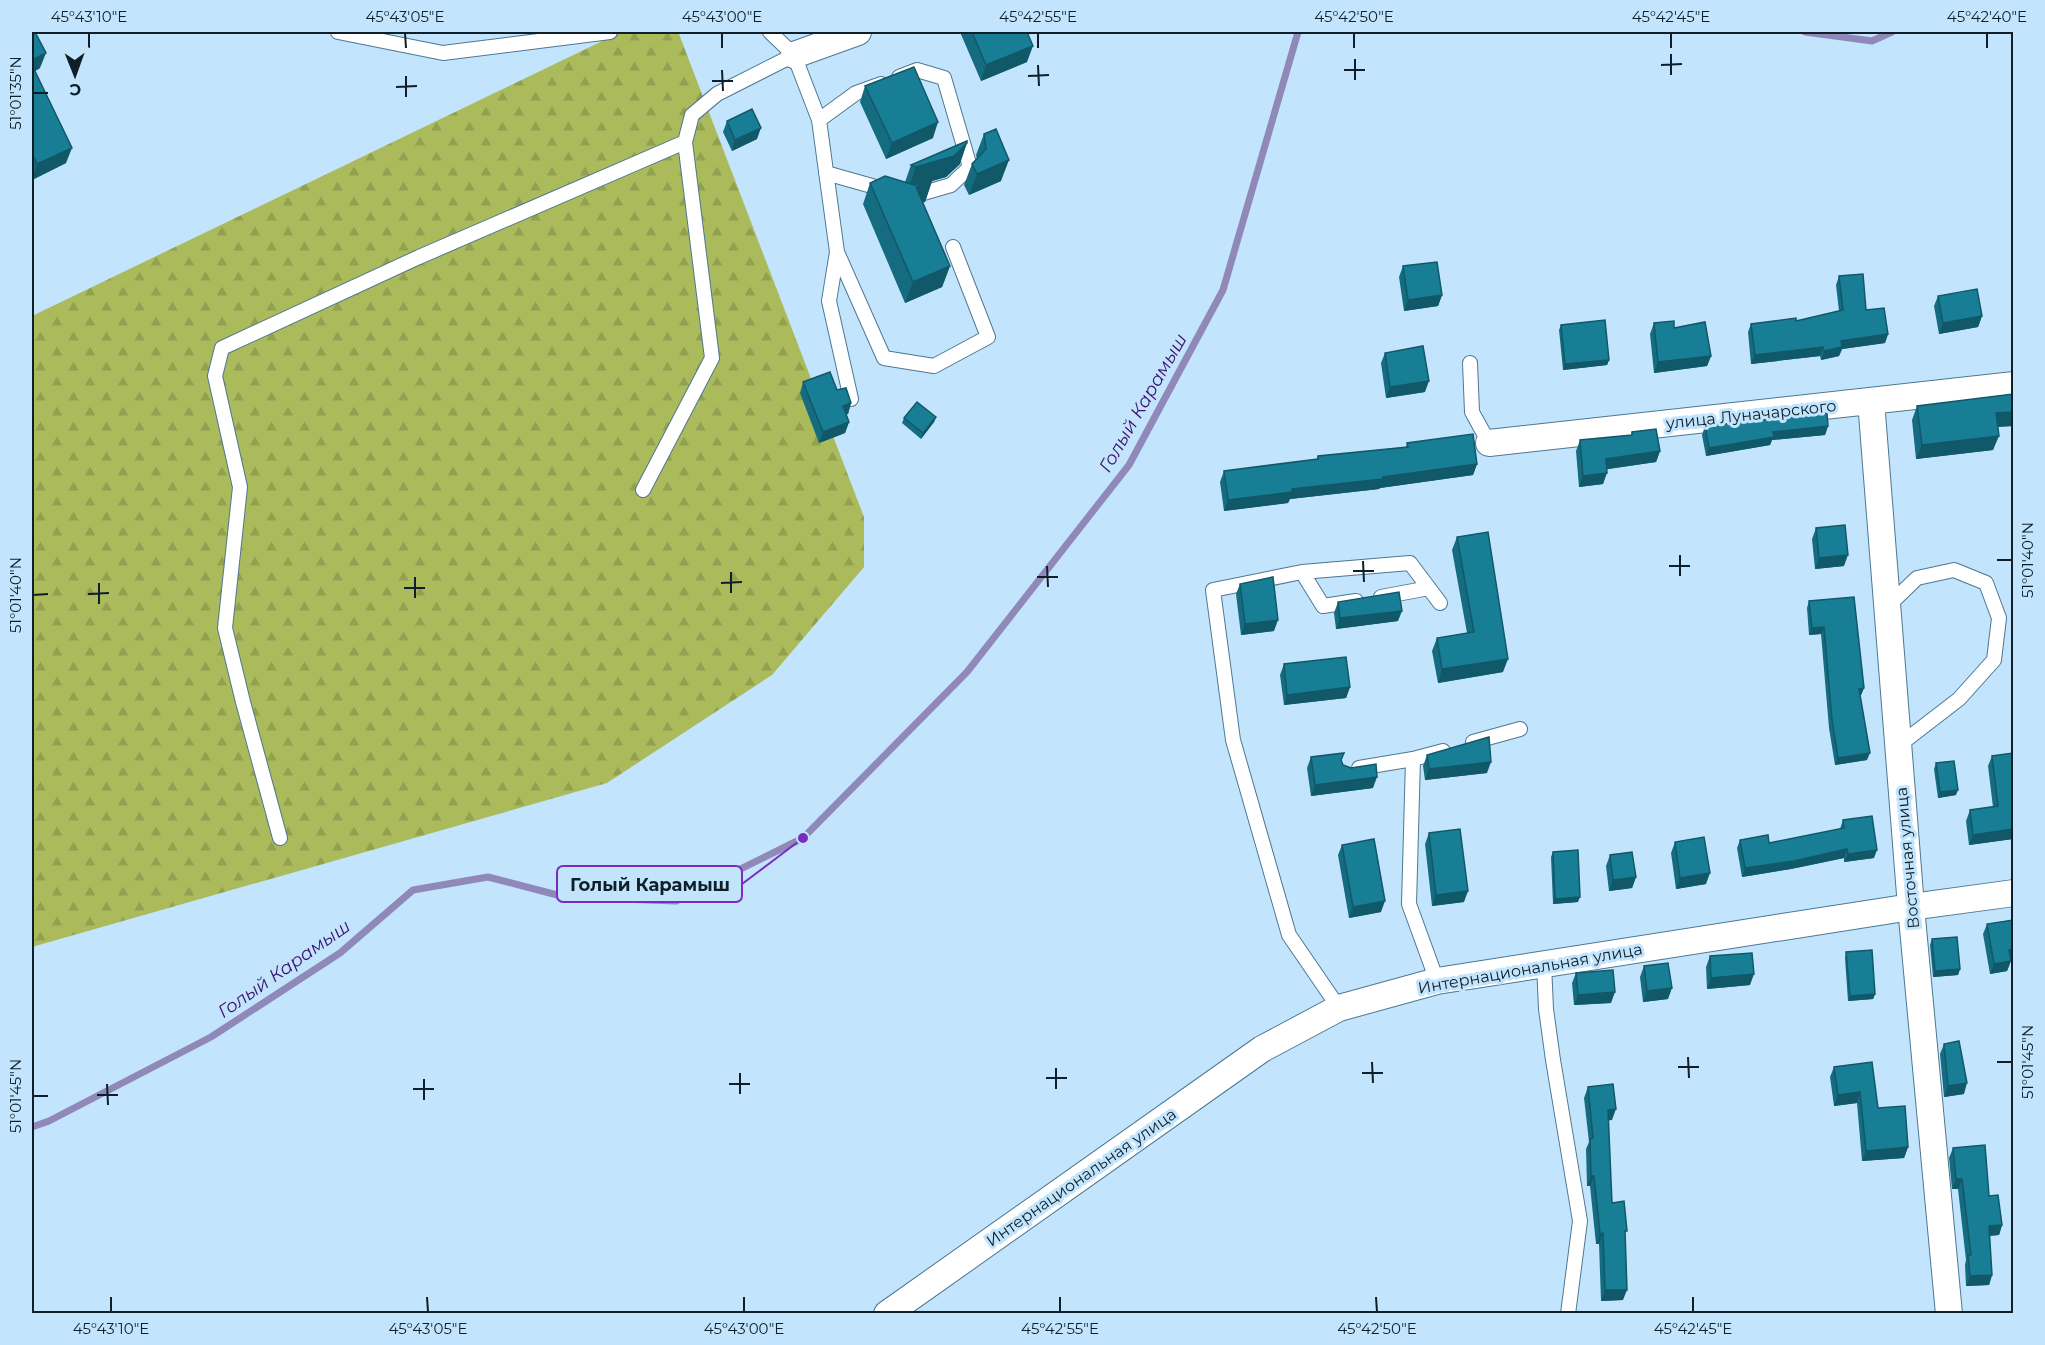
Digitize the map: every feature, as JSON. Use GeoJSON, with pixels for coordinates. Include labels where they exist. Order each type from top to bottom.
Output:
{"type":"FeatureCollection","features":[{"type":"Feature","properties":{"kind":"street"},"geometry":{"type":"LineString","coordinates":[[794,56],[858,32]]}},
{"type":"Feature","properties":{"kind":"street","name":"улица Луначарского"},"geometry":{"type":"LineString","coordinates":[[1489,443],[2013,385]]}},
{"type":"Feature","properties":{"kind":"street","name":"Восточная улица"},"geometry":{"type":"LineString","coordinates":[[1871,401],[1911,907],[1949,1314]]}},
{"type":"Feature","properties":{"kind":"street","name":"Интернациональная улица"},"geometry":{"type":"LineString","coordinates":[[887,1314],[1262,1049],[1339,1008],[1437,981],[2013,893]]}},
{"type":"Feature","properties":{"kind":"lane"},"geometry":{"type":"LineString","coordinates":[[338,32],[443,52],[610,32]]}},
{"type":"Feature","properties":{"kind":"lane"},"geometry":{"type":"LineString","coordinates":[[770,32],[794,56],[819,120],[837,252],[884,358],[934,366],[988,337],[953,247]]}},
{"type":"Feature","properties":{"kind":"lane"},"geometry":{"type":"LineString","coordinates":[[643,490],[712,358],[685,142],[692,115],[717,94],[794,56]]}},
{"type":"Feature","properties":{"kind":"lane"},"geometry":{"type":"LineString","coordinates":[[819,120],[856,93],[917,70],[944,78],[970,166],[951,185],[908,197],[826,173]]}},
{"type":"Feature","properties":{"kind":"lane"},"geometry":{"type":"LineString","coordinates":[[280,838],[225,628],[240,487],[215,376],[222,348],[419,257],[685,142]]}},
{"type":"Feature","properties":{"kind":"lane"},"geometry":{"type":"LineString","coordinates":[[837,252],[829,301],[851,399]]}},
{"type":"Feature","properties":{"kind":"lane"},"geometry":{"type":"LineString","coordinates":[[1470,363],[1472,412],[1489,443]]}},
{"type":"Feature","properties":{"kind":"lane"},"geometry":{"type":"LineString","coordinates":[[1339,1008],[1289,935],[1233,740],[1213,590],[1302,572],[1410,563],[1440,603]]}},
{"type":"Feature","properties":{"kind":"lane"},"geometry":{"type":"LineString","coordinates":[[1887,607],[1917,578],[1954,570],[1986,583],[1999,618],[1994,660],[1959,699],[1898,746]]}},
{"type":"Feature","properties":{"kind":"lane"},"geometry":{"type":"LineString","coordinates":[[1302,572],[1323,606],[1429,588]]}},
{"type":"Feature","properties":{"kind":"lane"},"geometry":{"type":"LineString","coordinates":[[1346,770],[1413,759],[1520,729]]}},
{"type":"Feature","properties":{"kind":"lane"},"geometry":{"type":"LineString","coordinates":[[1413,759],[1409,904],[1437,981]]}},
{"type":"Feature","properties":{"kind":"lane"},"geometry":{"type":"LineString","coordinates":[[1544,964],[1546,1009],[1553,1060],[1580,1221],[1568,1314]]}},
{"type":"Feature","properties":{"kind":"green space"},"geometry":{"type":"Polygon","coordinates":[[[621,32],[679,34],[864,517],[864,567],[772,675],[607,783],[32,947],[32,316],[621,32]]]}},
{"type":"Feature","properties":{"kind":"building"},"geometry":{"type":"Polygon","coordinates":[[[32,32],[35,32],[46,53],[32,60],[32,32]]]}},
{"type":"Feature","properties":{"kind":"building"},"geometry":{"type":"Polygon","coordinates":[[[972,32],[1027,32],[1033,46],[986,65],[972,32]]]}},
{"type":"Feature","properties":{"kind":"building"},"geometry":{"type":"Polygon","coordinates":[[[32,65],[72,148],[37,164],[32,153],[32,65]]]}},
{"type":"Feature","properties":{"kind":"building"},"geometry":{"type":"Polygon","coordinates":[[[914,67],[938,122],[892,143],[865,86],[914,67]]]}},
{"type":"Feature","properties":{"kind":"building"},"geometry":{"type":"Polygon","coordinates":[[[752,109],[761,128],[735,140],[727,121],[752,109]]]}},
{"type":"Feature","properties":{"kind":"building"},"geometry":{"type":"Polygon","coordinates":[[[996,129],[1009,160],[977,174],[972,164],[986,149],[984,134],[996,129]]]}},
{"type":"Feature","properties":{"kind":"building"},"geometry":{"type":"Polygon","coordinates":[[[967,141],[954,156],[916,167],[911,165],[967,141]]]}},
{"type":"Feature","properties":{"kind":"building"},"geometry":{"type":"Polygon","coordinates":[[[885,176],[914,185],[932,181],[916,187],[950,266],[913,282],[870,183],[885,176]]]}},
{"type":"Feature","properties":{"kind":"building"},"geometry":{"type":"Polygon","coordinates":[[[1437,262],[1442,295],[1408,300],[1403,266],[1437,262]]]}},
{"type":"Feature","properties":{"kind":"building"},"geometry":{"type":"Polygon","coordinates":[[[1863,274],[1866,310],[1884,308],[1888,334],[1841,341],[1842,347],[1824,351],[1823,347],[1755,355],[1751,324],[1796,318],[1796,321],[1843,310],[1839,276],[1863,274]]]}},
{"type":"Feature","properties":{"kind":"building"},"geometry":{"type":"Polygon","coordinates":[[[1977,289],[1982,316],[1943,323],[1938,296],[1977,289]]]}},
{"type":"Feature","properties":{"kind":"building"},"geometry":{"type":"Polygon","coordinates":[[[1605,320],[1609,360],[1565,364],[1561,325],[1605,320]]]}},
{"type":"Feature","properties":{"kind":"building"},"geometry":{"type":"Polygon","coordinates":[[[1674,321],[1674,328],[1705,322],[1711,356],[1658,362],[1654,323],[1674,321]]]}},
{"type":"Feature","properties":{"kind":"building"},"geometry":{"type":"Polygon","coordinates":[[[1423,346],[1429,381],[1390,387],[1385,353],[1423,346]]]}},
{"type":"Feature","properties":{"kind":"building"},"geometry":{"type":"Polygon","coordinates":[[[830,372],[837,390],[846,388],[851,403],[843,406],[849,422],[823,432],[803,382],[830,372]]]}},
{"type":"Feature","properties":{"kind":"building"},"geometry":{"type":"Polygon","coordinates":[[[2013,394],[2013,412],[1996,413],[1999,436],[1922,445],[1917,406],[2013,394]]]}},
{"type":"Feature","properties":{"kind":"building"},"geometry":{"type":"Polygon","coordinates":[[[917,402],[936,417],[923,433],[904,418],[917,402]]]}},
{"type":"Feature","properties":{"kind":"building"},"geometry":{"type":"Polygon","coordinates":[[[1827,413],[1828,426],[1773,432],[1774,437],[1709,448],[1705,426],[1827,413]]]}},
{"type":"Feature","properties":{"kind":"building"},"geometry":{"type":"Polygon","coordinates":[[[1656,429],[1660,451],[1606,459],[1607,473],[1583,476],[1580,440],[1632,435],[1632,432],[1656,429]]]}},
{"type":"Feature","properties":{"kind":"building"},"geometry":{"type":"Polygon","coordinates":[[[1473,434],[1477,464],[1228,500],[1224,471],[1318,459],[1318,456],[1408,447],[1407,443],[1473,434]]]}},
{"type":"Feature","properties":{"kind":"building"},"geometry":{"type":"Polygon","coordinates":[[[1845,525],[1848,555],[1819,558],[1816,528],[1845,525]]]}},
{"type":"Feature","properties":{"kind":"building"},"geometry":{"type":"Polygon","coordinates":[[[1488,532],[1508,659],[1442,669],[1437,638],[1474,632],[1457,537],[1488,532]]]}},
{"type":"Feature","properties":{"kind":"building"},"geometry":{"type":"Polygon","coordinates":[[[1273,577],[1278,620],[1245,624],[1240,584],[1273,577]]]}},
{"type":"Feature","properties":{"kind":"building"},"geometry":{"type":"Polygon","coordinates":[[[1399,592],[1402,611],[1340,618],[1338,602],[1399,592]]]}},
{"type":"Feature","properties":{"kind":"building"},"geometry":{"type":"Polygon","coordinates":[[[1854,597],[1864,688],[1859,689],[1870,753],[1838,758],[1832,720],[1824,627],[1812,628],[1809,601],[1854,597]]]}},
{"type":"Feature","properties":{"kind":"building"},"geometry":{"type":"Polygon","coordinates":[[[1346,657],[1350,687],[1287,695],[1284,664],[1346,657]]]}},
{"type":"Feature","properties":{"kind":"building"},"geometry":{"type":"Polygon","coordinates":[[[1489,737],[1491,762],[1429,769],[1427,755],[1489,737]]]}},
{"type":"Feature","properties":{"kind":"building"},"geometry":{"type":"Polygon","coordinates":[[[1344,753],[1341,760],[1343,765],[1351,768],[1376,764],[1377,777],[1315,785],[1311,757],[1344,753]]]}},
{"type":"Feature","properties":{"kind":"building"},"geometry":{"type":"Polygon","coordinates":[[[2013,753],[2013,829],[1973,835],[1970,810],[1998,806],[1992,756],[2013,753]]]}},
{"type":"Feature","properties":{"kind":"building"},"geometry":{"type":"Polygon","coordinates":[[[1954,761],[1958,790],[1940,792],[1936,763],[1954,761]]]}},
{"type":"Feature","properties":{"kind":"building"},"geometry":{"type":"Polygon","coordinates":[[[1872,816],[1877,850],[1848,854],[1847,849],[1794,861],[1745,868],[1740,840],[1768,835],[1769,843],[1844,828],[1843,820],[1872,816]]]}},
{"type":"Feature","properties":{"kind":"building"},"geometry":{"type":"Polygon","coordinates":[[[1460,829],[1468,891],[1436,895],[1429,833],[1460,829]]]}},
{"type":"Feature","properties":{"kind":"building"},"geometry":{"type":"Polygon","coordinates":[[[1704,837],[1710,873],[1680,878],[1675,842],[1704,837]]]}},
{"type":"Feature","properties":{"kind":"building"},"geometry":{"type":"Polygon","coordinates":[[[1374,839],[1385,901],[1353,907],[1342,845],[1374,839]]]}},
{"type":"Feature","properties":{"kind":"building"},"geometry":{"type":"Polygon","coordinates":[[[1578,850],[1580,897],[1555,899],[1553,852],[1578,850]]]}},
{"type":"Feature","properties":{"kind":"building"},"geometry":{"type":"Polygon","coordinates":[[[1632,852],[1636,877],[1613,880],[1610,855],[1632,852]]]}},
{"type":"Feature","properties":{"kind":"building"},"geometry":{"type":"Polygon","coordinates":[[[2013,920],[2013,949],[2009,950],[2011,961],[1994,964],[1987,924],[2013,920]]]}},
{"type":"Feature","properties":{"kind":"building"},"geometry":{"type":"Polygon","coordinates":[[[1957,937],[1960,969],[1935,971],[1932,939],[1957,937]]]}},
{"type":"Feature","properties":{"kind":"building"},"geometry":{"type":"Polygon","coordinates":[[[1872,950],[1875,994],[1850,996],[1846,952],[1872,950]]]}},
{"type":"Feature","properties":{"kind":"building"},"geometry":{"type":"Polygon","coordinates":[[[1752,953],[1754,974],[1711,978],[1710,956],[1752,953]]]}},
{"type":"Feature","properties":{"kind":"building"},"geometry":{"type":"Polygon","coordinates":[[[1668,963],[1672,988],[1647,991],[1644,966],[1668,963]]]}},
{"type":"Feature","properties":{"kind":"building"},"geometry":{"type":"Polygon","coordinates":[[[1613,970],[1615,992],[1578,995],[1576,973],[1613,970]]]}},
{"type":"Feature","properties":{"kind":"building"},"geometry":{"type":"Polygon","coordinates":[[[1959,1041],[1967,1083],[1948,1086],[1944,1044],[1959,1041]]]}},
{"type":"Feature","properties":{"kind":"building"},"geometry":{"type":"Polygon","coordinates":[[[1872,1062],[1878,1108],[1905,1106],[1908,1147],[1866,1151],[1860,1092],[1838,1095],[1834,1067],[1872,1062]]]}},
{"type":"Feature","properties":{"kind":"building"},"geometry":{"type":"Polygon","coordinates":[[[1613,1084],[1616,1109],[1608,1110],[1612,1203],[1624,1201],[1627,1231],[1625,1231],[1627,1290],[1605,1290],[1603,1233],[1600,1234],[1594,1176],[1591,1176],[1590,1139],[1593,1138],[1588,1087],[1613,1084]]]}},
{"type":"Feature","properties":{"kind":"building"},"geometry":{"type":"Polygon","coordinates":[[[1985,1145],[1989,1196],[1998,1195],[2002,1225],[1989,1226],[1992,1275],[1970,1276],[1968,1255],[1971,1255],[1962,1179],[1956,1179],[1953,1148],[1985,1145]]]}},
{"type":"Feature","properties":{"kind":"waterway","name":"Голый Карамыш"},"geometry":{"type":"LineString","coordinates":[[32,1127],[49,1121],[211,1037],[340,953],[413,890],[488,877],[565,897],[676,901],[803,838],[967,672],[1129,465],[1223,290],[1298,32]]}},
{"type":"Feature","properties":{"kind":"waterway","name":"Голый Карамыш"},"geometry":{"type":"LineString","coordinates":[[1805,32],[1872,41],[1892,32]]}},
{"type":"Feature","properties":{"kind":"place","name":"Голый Карамыш"},"geometry":{"type":"Point","coordinates":[803,838]}}]}
